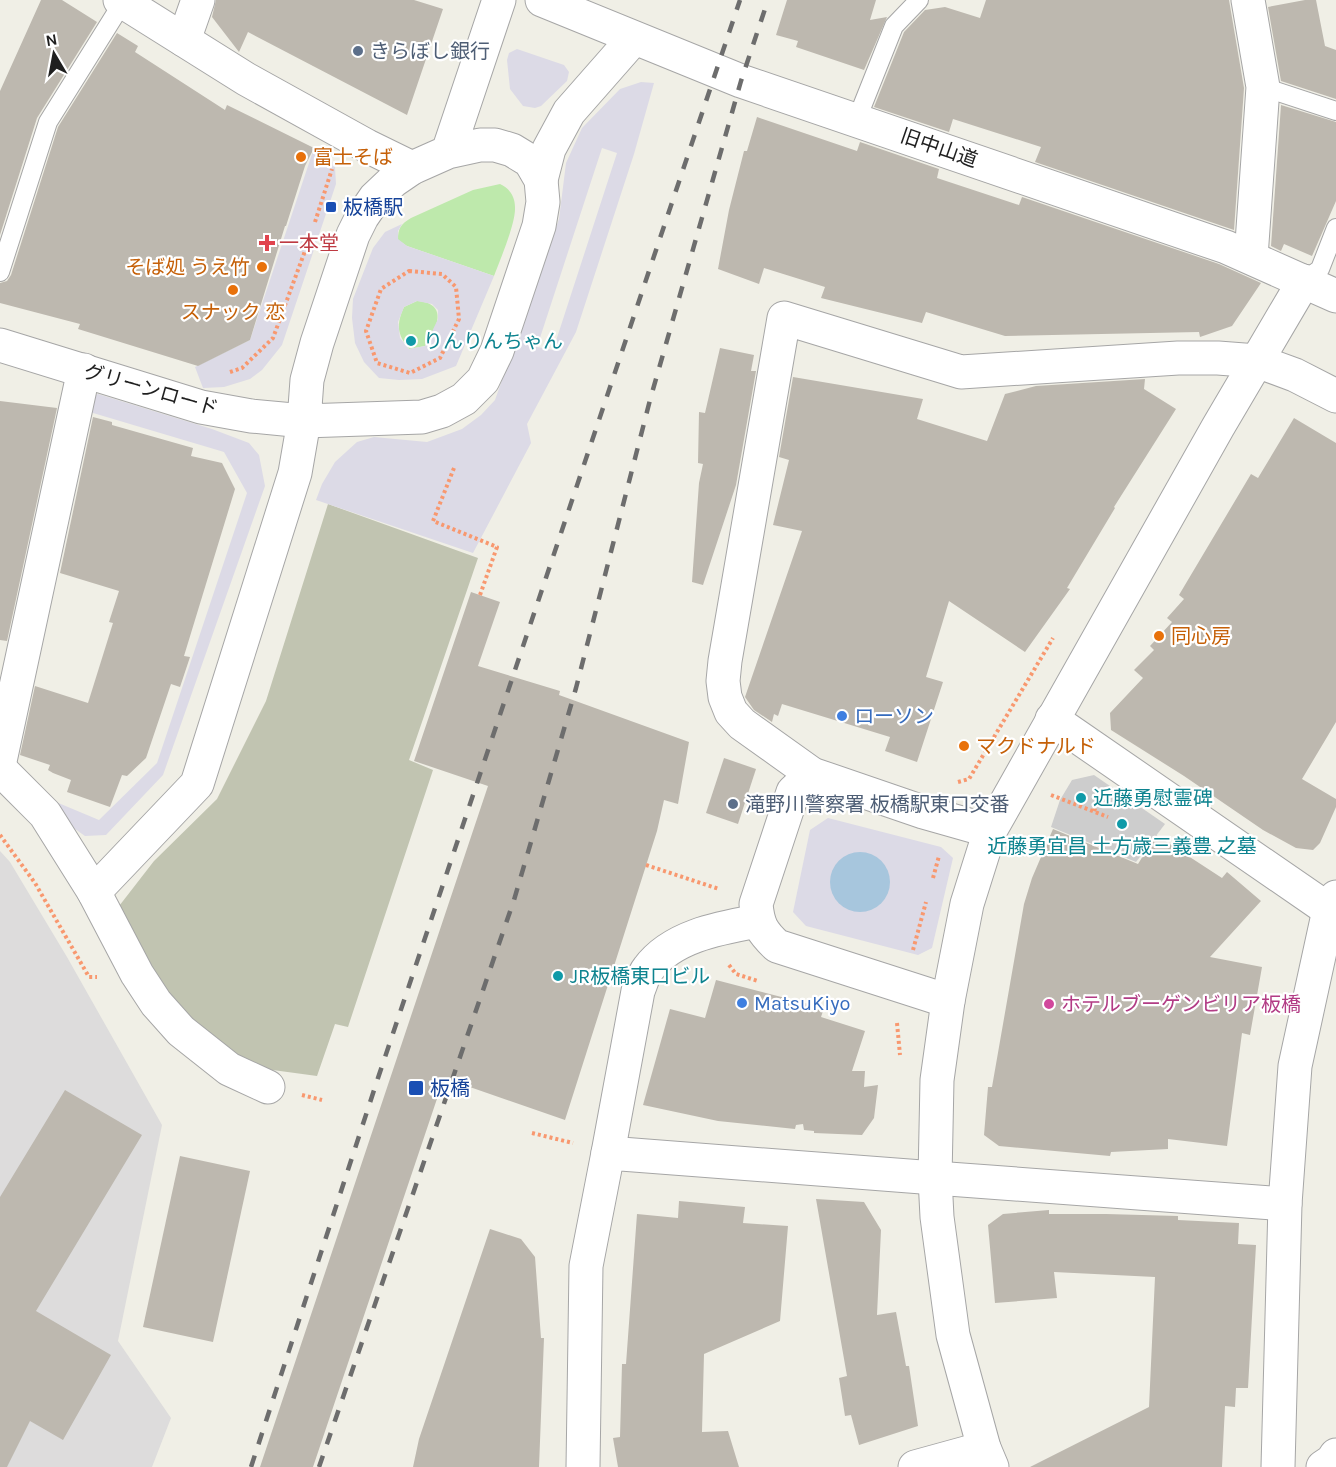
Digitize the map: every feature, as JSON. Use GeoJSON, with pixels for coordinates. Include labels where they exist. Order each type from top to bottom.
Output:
{"type":"FeatureCollection","features":[{"type":"Feature","properties":{"kind":"street"},"geometry":{"type":"LineString","coordinates":[[184,40],[198,0]]}},
{"type":"Feature","properties":{"kind":"street"},"geometry":{"type":"LineString","coordinates":[[448,152],[499,0]]}},
{"type":"Feature","properties":{"kind":"street","name":"旧中山道"},"geometry":{"type":"LineString","coordinates":[[542,0],[733,78],[1215,243],[1336,296]]}},
{"type":"Feature","properties":{"kind":"street"},"geometry":{"type":"LineString","coordinates":[[1248,0],[1263,87],[1251,257]]}},
{"type":"Feature","properties":{"kind":"street"},"geometry":{"type":"LineString","coordinates":[[122,1],[246,80],[412,168]]}},
{"type":"Feature","properties":{"kind":"street","name":"グリーンロード"},"geometry":{"type":"LineString","coordinates":[[0,345],[201,406],[250,416],[304,421],[422,417],[442,411],[464,399],[483,380],[497,351],[539,226],[543,202],[541,180],[549,149],[569,112],[634,38]]}},
{"type":"Feature","properties":{"kind":"street"},"geometry":{"type":"LineString","coordinates":[[94,892],[197,784],[295,473],[304,421],[309,371],[353,235],[362,217],[375,198],[412,168],[448,152],[480,145],[495,145],[512,150],[530,161],[541,180]]}},
{"type":"Feature","properties":{"kind":"street"},"geometry":{"type":"LineString","coordinates":[[915,1467],[988,1457],[953,1335],[935,1178],[937,1080],[948,1001],[967,904],[990,831],[1304,281]]}},
{"type":"Feature","properties":{"kind":"street"},"geometry":{"type":"LineString","coordinates":[[990,831],[923,812],[812,774],[742,724],[731,712],[725,697],[723,681],[784,318],[961,372],[1178,358],[1218,358],[1257,361],[1295,375],[1336,396]]}},
{"type":"Feature","properties":{"kind":"street"},"geometry":{"type":"LineString","coordinates":[[0,761],[84,370]]}},
{"type":"Feature","properties":{"kind":"street"},"geometry":{"type":"LineString","coordinates":[[1052,719],[1334,906],[1295,1066],[1285,1204],[1278,1467]]}},
{"type":"Feature","properties":{"kind":"street"},"geometry":{"type":"LineString","coordinates":[[0,769],[45,814],[94,892],[137,974],[156,1003],[181,1031],[229,1069],[268,1088]]}},
{"type":"Feature","properties":{"kind":"street"},"geometry":{"type":"LineString","coordinates":[[812,774],[793,792],[756,904],[758,921],[766,935],[777,946],[948,1001]]}},
{"type":"Feature","properties":{"kind":"street"},"geometry":{"type":"LineString","coordinates":[[584,1467],[586,1266],[638,991],[646,971],[670,947],[702,934],[758,921]]}},
{"type":"Feature","properties":{"kind":"street"},"geometry":{"type":"LineString","coordinates":[[608,1153],[1285,1204]]}},
{"type":"Feature","properties":{"kind":"street"},"geometry":{"type":"LineString","coordinates":[[1323,1467],[1336,1455]]}},
{"type":"Feature","properties":{"kind":"lane"},"geometry":{"type":"LineString","coordinates":[[857,119],[894,26],[919,0]]}},
{"type":"Feature","properties":{"kind":"lane"},"geometry":{"type":"LineString","coordinates":[[0,272],[48,122],[122,1]]}},
{"type":"Feature","properties":{"kind":"lane"},"geometry":{"type":"LineString","coordinates":[[1263,87],[1336,111]]}},
{"type":"Feature","properties":{"kind":"lane"},"geometry":{"type":"LineString","coordinates":[[1304,281],[1320,269],[1336,228]]}},
{"type":"Feature","properties":{"kind":"path"},"geometry":{"type":"LineString","coordinates":[[315,223],[330,170],[367,146]]}},
{"type":"Feature","properties":{"kind":"path"},"geometry":{"type":"LineString","coordinates":[[223,374],[242,368],[273,339],[311,234]]}},
{"type":"Feature","properties":{"kind":"path"},"geometry":{"type":"LineString","coordinates":[[409,271],[442,274],[456,287],[459,319],[440,358],[410,373],[377,363],[366,332],[381,289],[409,271]]}},
{"type":"Feature","properties":{"kind":"path"},"geometry":{"type":"LineString","coordinates":[[454,468],[434,521],[497,547],[480,595]]}},
{"type":"Feature","properties":{"kind":"path"},"geometry":{"type":"LineString","coordinates":[[952,784],[969,779],[1057,630]]}},
{"type":"Feature","properties":{"kind":"path"},"geometry":{"type":"LineString","coordinates":[[1051,795],[1108,817]]}},
{"type":"Feature","properties":{"kind":"path"},"geometry":{"type":"LineString","coordinates":[[1094,811],[1097,804]]}},
{"type":"Feature","properties":{"kind":"path"},"geometry":{"type":"LineString","coordinates":[[0,836],[35,883],[89,977],[137,974]]}},
{"type":"Feature","properties":{"kind":"path"},"geometry":{"type":"LineString","coordinates":[[646,865],[727,892],[718,930],[719,953],[736,974],[768,984]]}},
{"type":"Feature","properties":{"kind":"path"},"geometry":{"type":"LineString","coordinates":[[886,1019],[897,1023]]}},
{"type":"Feature","properties":{"kind":"shaded area"},"geometry":{"type":"Polygon","coordinates":[[[517,49],[564,65],[569,72],[567,81],[541,106],[535,108],[523,106],[510,89],[507,60],[509,53],[517,49]]]}},
{"type":"Feature","properties":{"kind":"shaded area"},"geometry":{"type":"Polygon","coordinates":[[[641,82],[654,83],[634,154],[576,332],[527,424],[531,443],[473,553],[316,500],[335,462],[357,442],[374,437],[427,442],[462,429],[481,415],[495,400],[559,219],[566,163],[582,128],[620,89],[641,82]],[[602,148],[537,347],[553,350],[617,153],[602,148]]]}},
{"type":"Feature","properties":{"kind":"shaded area"},"geometry":{"type":"Polygon","coordinates":[[[314,148],[331,159],[335,167],[336,184],[282,345],[262,370],[250,379],[224,387],[203,388],[195,367],[250,340],[314,148]]]}},
{"type":"Feature","properties":{"kind":"shaded area"},"geometry":{"type":"Polygon","coordinates":[[[402,224],[398,231],[398,239],[407,246],[494,276],[456,366],[422,379],[399,380],[379,378],[364,362],[355,343],[352,318],[353,299],[373,248],[385,232],[402,224]],[[417,301],[404,307],[398,322],[400,338],[409,349],[425,346],[438,319],[438,310],[432,304],[417,301]]]}},
{"type":"Feature","properties":{"kind":"shaded area"},"geometry":{"type":"Polygon","coordinates":[[[98,394],[212,429],[249,443],[259,455],[265,486],[163,775],[106,835],[85,836],[68,824],[56,802],[99,820],[157,763],[247,493],[224,452],[83,410],[86,398],[98,394]]]}},
{"type":"Feature","properties":{"kind":"shaded area"},"geometry":{"type":"Polygon","coordinates":[[[328,504],[478,558],[409,760],[433,770],[348,1027],[335,1024],[317,1076],[258,1068],[227,1056],[166,1004],[116,910],[154,861],[217,799],[266,701],[328,504]]]}},
{"type":"Feature","properties":{"kind":"shaded area"},"geometry":{"type":"Polygon","coordinates":[[[1094,775],[1165,824],[1136,862],[1051,827],[1060,800],[1072,780],[1094,775]]]}},
{"type":"Feature","properties":{"kind":"shaded area"},"geometry":{"type":"Polygon","coordinates":[[[828,818],[941,847],[953,858],[932,948],[918,955],[806,926],[793,912],[810,830],[828,818]]]}},
{"type":"Feature","properties":{"kind":"shaded area"},"geometry":{"type":"Polygon","coordinates":[[[0,851],[10,862],[67,957],[162,1125],[118,1341],[171,1418],[152,1467],[0,1467],[0,851]]]}},
{"type":"Feature","properties":{"kind":"green space"},"geometry":{"type":"Polygon","coordinates":[[[500,184],[513,196],[515,214],[494,276],[407,246],[398,240],[401,227],[411,218],[473,190],[500,184]]]}},
{"type":"Feature","properties":{"kind":"green space"},"geometry":{"type":"Polygon","coordinates":[[[417,301],[433,306],[438,318],[425,346],[409,349],[400,334],[400,319],[404,307],[417,301]]]}},
{"type":"Feature","properties":{"kind":"water"},"geometry":{"type":"Polygon","coordinates":[[[860,852],[881,861],[890,882],[881,903],[860,912],[839,903],[830,882],[839,861],[860,852]]]}},
{"type":"Feature","properties":{"kind":"building"},"geometry":{"type":"Polygon","coordinates":[[[41,0],[62,0],[97,22],[37,118],[0,235],[0,91],[41,0]]]}},
{"type":"Feature","properties":{"kind":"building","name":"きらぼし銀行"},"geometry":{"type":"Polygon","coordinates":[[[216,0],[414,0],[443,9],[407,115],[248,32],[239,52],[212,17],[216,0]]]}},
{"type":"Feature","properties":{"kind":"building"},"geometry":{"type":"Polygon","coordinates":[[[787,0],[876,0],[870,20],[887,17],[864,70],[796,47],[798,41],[776,35],[787,0]]]}},
{"type":"Feature","properties":{"kind":"building"},"geometry":{"type":"Polygon","coordinates":[[[986,0],[1229,0],[1244,88],[1234,230],[1035,162],[1041,147],[953,119],[949,132],[874,107],[904,32],[925,10],[945,7],[980,18],[986,0]]]}},
{"type":"Feature","properties":{"kind":"building"},"geometry":{"type":"Polygon","coordinates":[[[1316,0],[1325,46],[1336,50],[1336,99],[1281,81],[1268,7],[1316,0]]]}},
{"type":"Feature","properties":{"kind":"building"},"geometry":{"type":"Polygon","coordinates":[[[117,33],[138,46],[135,52],[225,110],[227,105],[314,148],[305,166],[285,226],[250,340],[198,366],[78,329],[80,324],[0,303],[0,283],[7,281],[11,275],[58,127],[117,33]]]}},
{"type":"Feature","properties":{"kind":"building"},"geometry":{"type":"Polygon","coordinates":[[[1281,105],[1336,122],[1336,201],[1312,256],[1284,244],[1281,251],[1271,246],[1281,105]]]}},
{"type":"Feature","properties":{"kind":"building"},"geometry":{"type":"Polygon","coordinates":[[[757,117],[857,151],[860,142],[939,169],[937,178],[1019,205],[1022,197],[1219,264],[1261,283],[1232,326],[1200,337],[1199,332],[1005,336],[926,312],[922,323],[821,298],[825,287],[764,268],[759,284],[718,269],[729,210],[744,151],[747,151],[757,117]]]}},
{"type":"Feature","properties":{"kind":"building"},"geometry":{"type":"Polygon","coordinates":[[[720,348],[754,355],[751,371],[756,371],[736,485],[703,585],[692,582],[699,483],[703,464],[698,463],[699,412],[705,413],[720,348]]]}},
{"type":"Feature","properties":{"kind":"building"},"geometry":{"type":"Polygon","coordinates":[[[793,377],[923,399],[917,419],[987,441],[1005,394],[1036,386],[1145,379],[1144,389],[1176,409],[1114,507],[1067,588],[1070,589],[1025,652],[949,601],[926,677],[943,682],[917,762],[885,751],[890,737],[782,704],[778,716],[774,714],[772,722],[754,710],[745,697],[802,531],[773,525],[789,460],[779,457],[793,377]]]}},
{"type":"Feature","properties":{"kind":"building"},"geometry":{"type":"Polygon","coordinates":[[[0,401],[57,408],[7,641],[0,640],[0,401]]]}},
{"type":"Feature","properties":{"kind":"building"},"geometry":{"type":"Polygon","coordinates":[[[93,417],[112,422],[112,425],[193,448],[191,456],[222,463],[235,489],[184,656],[190,657],[180,687],[171,684],[146,758],[127,776],[122,775],[110,807],[67,792],[71,780],[48,770],[50,765],[20,755],[35,686],[88,703],[113,623],[109,622],[119,591],[60,573],[93,417]]]}},
{"type":"Feature","properties":{"kind":"building"},"geometry":{"type":"Polygon","coordinates":[[[1294,418],[1336,443],[1336,722],[1302,779],[1336,799],[1336,807],[1320,843],[1313,850],[1296,848],[1263,830],[1111,730],[1110,713],[1143,678],[1134,670],[1154,650],[1150,646],[1172,622],[1167,618],[1184,599],[1179,595],[1251,474],[1258,478],[1294,418]]]}},
{"type":"Feature","properties":{"kind":"building"},"geometry":{"type":"Polygon","coordinates":[[[471,592],[500,602],[478,666],[560,691],[559,695],[689,742],[678,804],[664,800],[657,831],[565,1120],[444,1078],[313,1467],[260,1467],[488,786],[414,761],[471,592]]]}},
{"type":"Feature","properties":{"kind":"building"},"geometry":{"type":"Polygon","coordinates":[[[724,758],[756,769],[738,824],[706,813],[724,758]]]}},
{"type":"Feature","properties":{"kind":"building"},"geometry":{"type":"Polygon","coordinates":[[[1053,829],[1138,864],[1156,835],[1222,878],[1227,872],[1261,901],[1210,957],[1262,967],[1250,1035],[1242,1033],[1227,1146],[1168,1139],[1168,1149],[1111,1152],[1110,1156],[999,1146],[984,1135],[988,1087],[992,1087],[1024,904],[1032,878],[1053,829]]]}},
{"type":"Feature","properties":{"kind":"building"},"geometry":{"type":"Polygon","coordinates":[[[716,980],[824,1008],[821,1017],[865,1031],[852,1071],[865,1071],[864,1087],[878,1085],[874,1118],[862,1135],[814,1133],[814,1131],[804,1130],[803,1124],[796,1125],[795,1129],[718,1121],[643,1105],[670,1009],[705,1018],[716,980]]]}},
{"type":"Feature","properties":{"kind":"building"},"geometry":{"type":"Polygon","coordinates":[[[65,1090],[142,1135],[36,1311],[111,1355],[63,1440],[30,1421],[7,1467],[0,1467],[0,1197],[65,1090]]]}},
{"type":"Feature","properties":{"kind":"building"},"geometry":{"type":"Polygon","coordinates":[[[180,1156],[250,1171],[213,1342],[143,1327],[180,1156]]]}},
{"type":"Feature","properties":{"kind":"building"},"geometry":{"type":"Polygon","coordinates":[[[816,1199],[864,1202],[881,1230],[877,1315],[896,1312],[906,1366],[909,1366],[918,1426],[859,1445],[851,1415],[845,1416],[839,1378],[847,1376],[816,1199]]]}},
{"type":"Feature","properties":{"kind":"building"},"geometry":{"type":"Polygon","coordinates":[[[679,1201],[745,1207],[743,1223],[788,1226],[780,1321],[704,1354],[702,1432],[728,1431],[739,1467],[618,1467],[613,1438],[620,1437],[622,1364],[626,1364],[637,1214],[678,1218],[679,1201]]]}},
{"type":"Feature","properties":{"kind":"building"},"geometry":{"type":"Polygon","coordinates":[[[1049,1210],[1049,1214],[1178,1216],[1178,1220],[1239,1223],[1238,1244],[1256,1245],[1248,1388],[1236,1388],[1235,1407],[1225,1406],[1222,1467],[1030,1467],[1149,1407],[1155,1277],[1054,1272],[1057,1298],[995,1303],[988,1225],[1003,1214],[1049,1210]]]}},
{"type":"Feature","properties":{"kind":"building"},"geometry":{"type":"Polygon","coordinates":[[[490,1229],[521,1239],[535,1257],[541,1338],[544,1338],[539,1467],[413,1467],[419,1439],[490,1229]]]}},
{"type":"Feature","properties":{"kind":"railway"},"geometry":{"type":"LineString","coordinates":[[251,1467],[378,1078],[740,0]]}},
{"type":"Feature","properties":{"kind":"railway"},"geometry":{"type":"LineString","coordinates":[[319,1467],[514,900],[576,688],[650,400],[741,81],[768,0]]}},
{"type":"Feature","properties":{"kind":"place","name":"きらぼし銀行"},"geometry":{"type":"Point","coordinates":[358,51]}},
{"type":"Feature","properties":{"kind":"place","name":"富士そば"},"geometry":{"type":"Point","coordinates":[301,157]}},
{"type":"Feature","properties":{"kind":"place","name":"板橋駅"},"geometry":{"type":"Point","coordinates":[331,207]}},
{"type":"Feature","properties":{"kind":"place","name":"一本堂"},"geometry":{"type":"Point","coordinates":[267,243]}},
{"type":"Feature","properties":{"kind":"place","name":"そば処 うえ竹"},"geometry":{"type":"Point","coordinates":[262,267]}},
{"type":"Feature","properties":{"kind":"place","name":"スナック 恋"},"geometry":{"type":"Point","coordinates":[233,290]}},
{"type":"Feature","properties":{"kind":"place","name":"りんりんちゃん"},"geometry":{"type":"Point","coordinates":[411,341]}},
{"type":"Feature","properties":{"kind":"place","name":"同心房"},"geometry":{"type":"Point","coordinates":[1159,636]}},
{"type":"Feature","properties":{"kind":"place","name":"ローソン"},"geometry":{"type":"Point","coordinates":[842,716]}},
{"type":"Feature","properties":{"kind":"place","name":"マクドナルド"},"geometry":{"type":"Point","coordinates":[964,746]}},
{"type":"Feature","properties":{"kind":"place","name":"近藤勇慰霊碑"},"geometry":{"type":"Point","coordinates":[1081,798]}},
{"type":"Feature","properties":{"kind":"place","name":"滝野川警察署 板橋駅東口交番"},"geometry":{"type":"Point","coordinates":[733,804]}},
{"type":"Feature","properties":{"kind":"place","name":"近藤勇宜昌 土方歳三義豊 之墓"},"geometry":{"type":"Point","coordinates":[1122,824]}},
{"type":"Feature","properties":{"kind":"place","name":"JR板橋東口ビル"},"geometry":{"type":"Point","coordinates":[558,976]}},
{"type":"Feature","properties":{"kind":"place","name":"MatsuKiyo"},"geometry":{"type":"Point","coordinates":[742,1003]}},
{"type":"Feature","properties":{"kind":"place","name":"ホテルブーゲンビリア板橋"},"geometry":{"type":"Point","coordinates":[1049,1004]}},
{"type":"Feature","properties":{"kind":"place","name":"板橋"},"geometry":{"type":"Point","coordinates":[416,1088]}}]}
